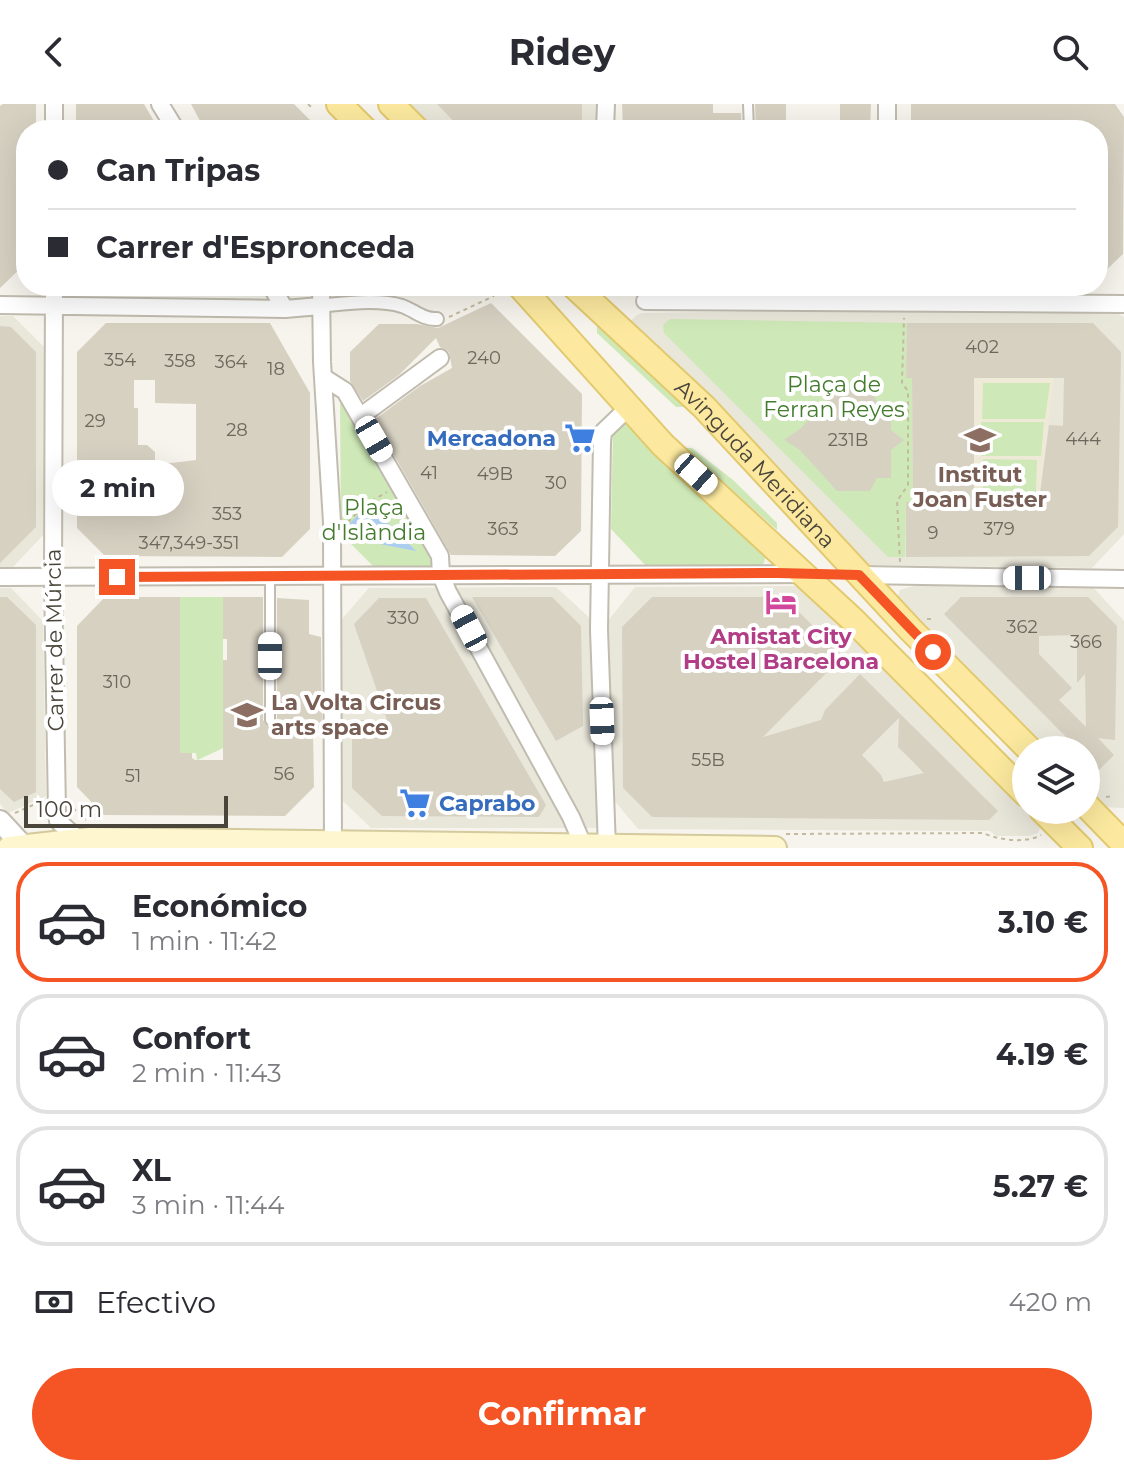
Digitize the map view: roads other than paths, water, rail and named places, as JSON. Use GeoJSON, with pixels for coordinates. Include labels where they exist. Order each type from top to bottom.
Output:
{"type":"FeatureCollection","features":[{"type":"Feature","properties":{"kind":"main road"},"geometry":{"type":"LineString","coordinates":[[391,104],[407,120]]}},
{"type":"Feature","properties":{"kind":"main road","name":"Avinguda Meridiana"},"geometry":{"type":"LineString","coordinates":[[529,296],[663,445],[803,574],[1012,780]]}},
{"type":"Feature","properties":{"kind":"main road","name":"Avinguda Meridiana"},"geometry":{"type":"LineString","coordinates":[[588,296],[704,407],[928,648],[1016,736]]}},
{"type":"Feature","properties":{"kind":"main road"},"geometry":{"type":"LineString","coordinates":[[803,574],[859,575]]}},
{"type":"Feature","properties":{"kind":"main road"},"geometry":{"type":"LineString","coordinates":[[1100,819],[1124,844]]}},
{"type":"Feature","properties":{"kind":"main road"},"geometry":{"type":"LineString","coordinates":[[1056,824],[1080,848]]}},
{"type":"Feature","properties":{"kind":"main road"},"geometry":{"type":"LineString","coordinates":[[11,847],[78,838],[333,845],[607,847],[776,841]]}},
{"type":"Feature","properties":{"kind":"street","name":"Carrer de Múrcia"},"geometry":{"type":"LineString","coordinates":[[54,296],[53,577],[57,812],[58,821],[78,838]]}},
{"type":"Feature","properties":{"kind":"street"},"geometry":{"type":"LineString","coordinates":[[277,296],[285,309]]}},
{"type":"Feature","properties":{"kind":"street"},"geometry":{"type":"LineString","coordinates":[[320,296],[332,522],[333,845]]}},
{"type":"Feature","properties":{"kind":"street"},"geometry":{"type":"LineString","coordinates":[[645,301],[813,296]]}},
{"type":"Feature","properties":{"kind":"street"},"geometry":{"type":"LineString","coordinates":[[915,296],[928,302],[1124,304]]}},
{"type":"Feature","properties":{"kind":"street"},"geometry":{"type":"LineString","coordinates":[[0,305],[285,309],[347,302],[401,305],[430,320],[441,319]]}},
{"type":"Feature","properties":{"kind":"street"},"geometry":{"type":"LineString","coordinates":[[361,416],[440,358]]}},
{"type":"Feature","properties":{"kind":"street"},"geometry":{"type":"LineString","coordinates":[[323,377],[345,391],[440,556],[441,575],[571,817],[583,845]]}},
{"type":"Feature","properties":{"kind":"street"},"geometry":{"type":"LineString","coordinates":[[607,847],[599,630],[603,432],[628,408]]}},
{"type":"Feature","properties":{"kind":"street"},"geometry":{"type":"LineString","coordinates":[[0,577],[803,574]]}},
{"type":"Feature","properties":{"kind":"street"},"geometry":{"type":"LineString","coordinates":[[859,575],[1124,579]]}},
{"type":"Feature","properties":{"kind":"street"},"geometry":{"type":"LineString","coordinates":[[905,672],[906,663],[921,648],[928,648]]}},
{"type":"Feature","properties":{"kind":"street"},"geometry":{"type":"LineString","coordinates":[[5,818],[11,847]]}},
{"type":"Feature","properties":{"kind":"lane"},"geometry":{"type":"LineString","coordinates":[[270,576],[270,720]]}},
{"type":"Feature","properties":{"kind":"water"},"geometry":{"type":"Polygon","coordinates":[[[369,504],[416,551],[374,543],[367,534],[358,537],[347,526],[369,504]]]}},
{"type":"Feature","properties":{"kind":"place","name":"Mercadona"},"geometry":{"type":"Point","coordinates":[580,438]}},
{"type":"Feature","properties":{"kind":"place","name":"Institut Joan Fuster"},"geometry":{"type":"Point","coordinates":[980,440]}},
{"type":"Feature","properties":{"kind":"place","name":"Amistat City Hostel Barcelona"},"geometry":{"type":"Point","coordinates":[781,602]}},
{"type":"Feature","properties":{"kind":"place","name":"La Volta Circus arts space"},"geometry":{"type":"Point","coordinates":[247,715]}},
{"type":"Feature","properties":{"kind":"place","name":"Caprabo"},"geometry":{"type":"Point","coordinates":[415,803]}},
{"type":"Feature","properties":{"kind":"park label","name":"Plaça de Ferran Reyes"},"geometry":{"type":"Point","coordinates":[834,396]}},
{"type":"Feature","properties":{"kind":"park label","name":"Plaça d'Islàndia"},"geometry":{"type":"Point","coordinates":[374,520]}}]}
